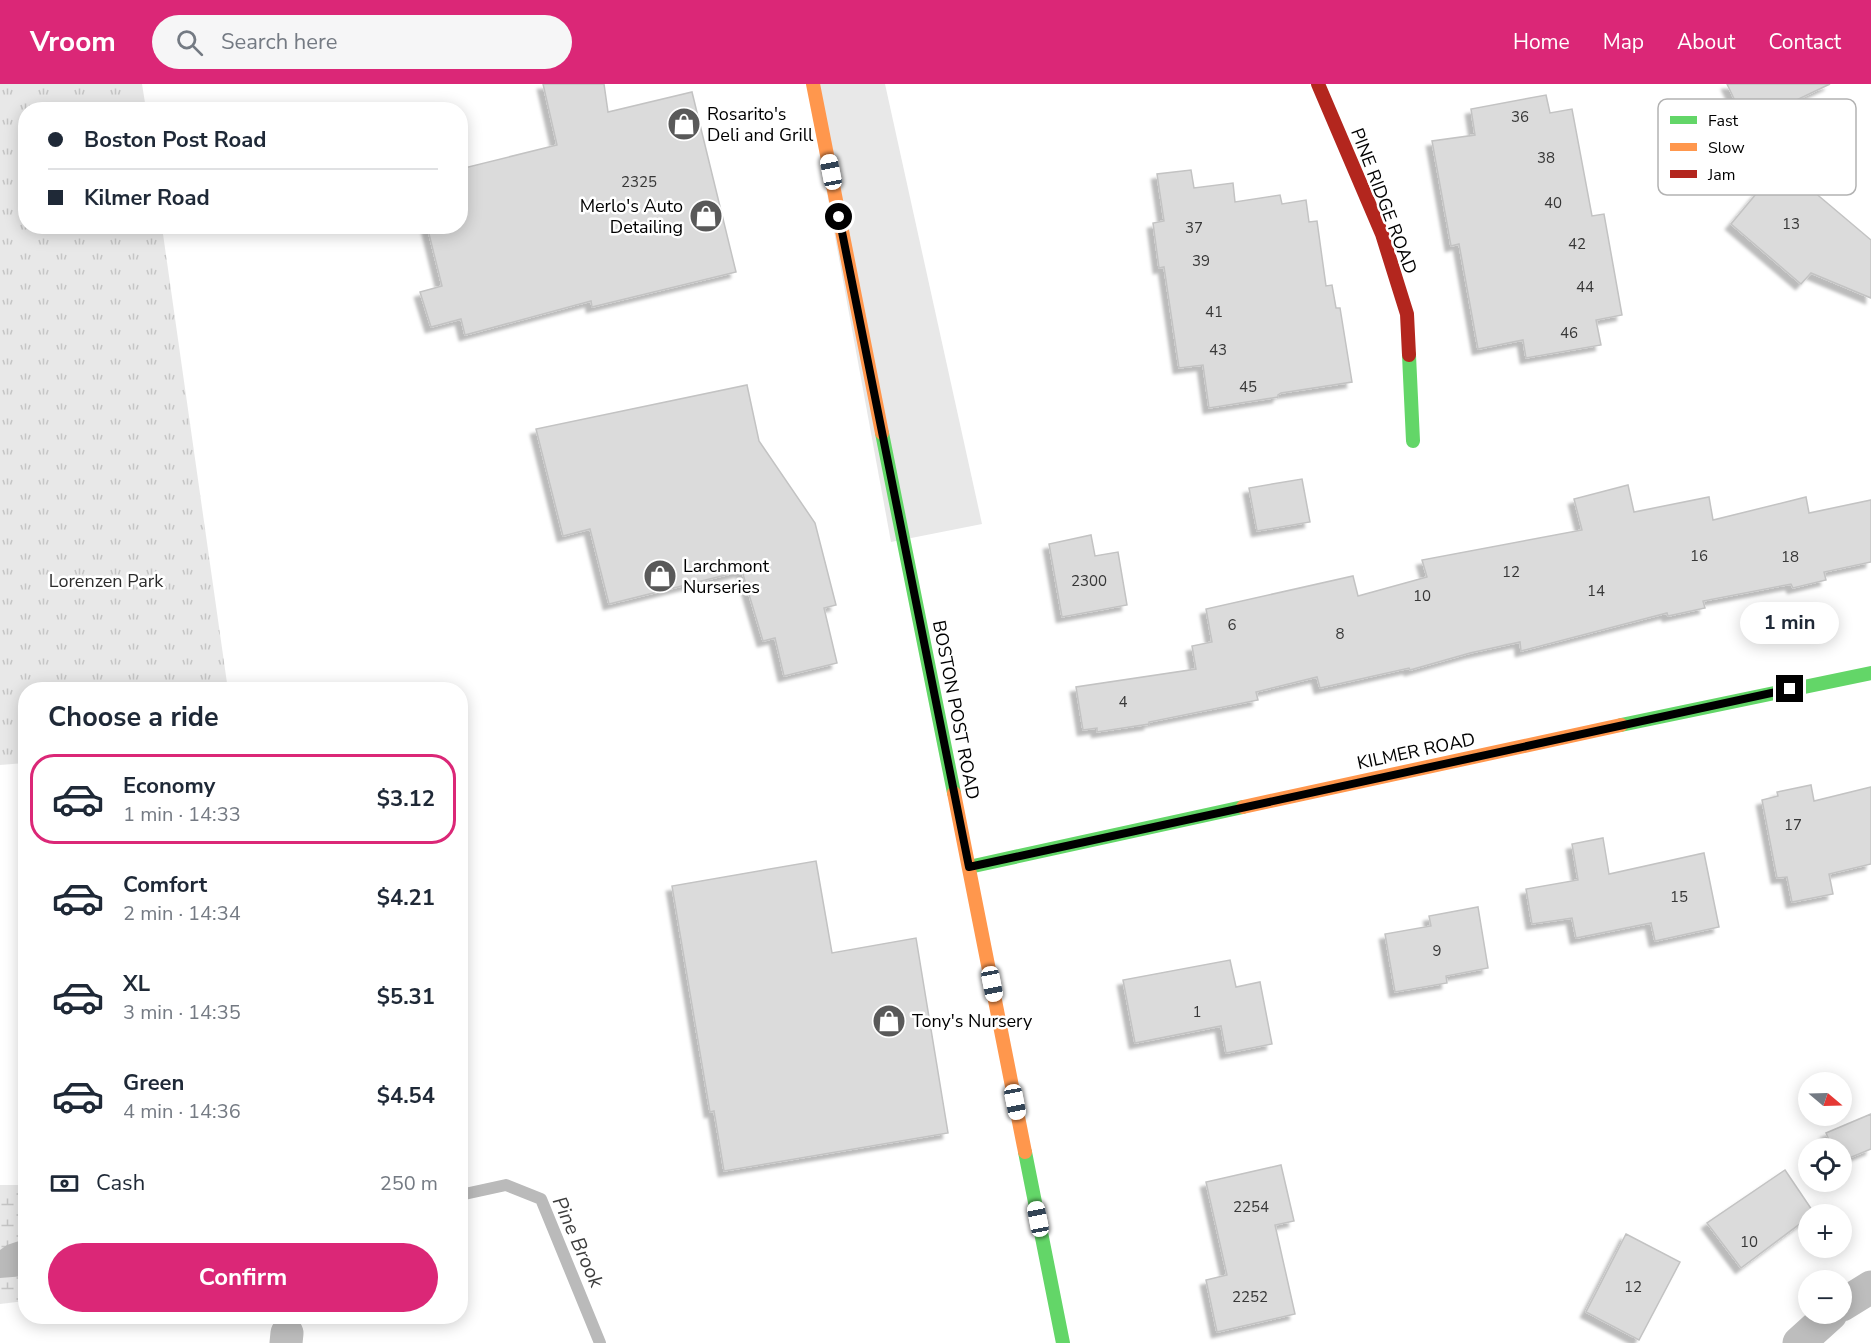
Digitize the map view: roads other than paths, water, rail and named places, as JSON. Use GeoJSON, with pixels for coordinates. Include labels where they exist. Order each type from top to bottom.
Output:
{"type":"FeatureCollection","features":[{"type":"Feature","properties":{"kind":"street","name":"BOSTON POST ROAD"},"geometry":{"type":"LineString","coordinates":[[813,84],[1063,1343]]}},
{"type":"Feature","properties":{"kind":"street","name":"PINE RIDGE ROAD"},"geometry":{"type":"LineString","coordinates":[[1318,84],[1382,234],[1407,314],[1413,441]]}},
{"type":"Feature","properties":{"kind":"street","name":"KILMER ROAD"},"geometry":{"type":"LineString","coordinates":[[969,867],[1729,701],[1871,673]]}},
{"type":"Feature","properties":{"kind":"street"},"geometry":{"type":"LineString","coordinates":[[1852,1299],[1871,1287]]}},
{"type":"Feature","properties":{"kind":"street"},"geometry":{"type":"LineString","coordinates":[[1799,1343],[1820,1324]]}},
{"type":"Feature","properties":{"kind":"waterway","name":"Pine Brook"},"geometry":{"type":"LineString","coordinates":[[468,1193],[506,1185],[541,1199],[600,1343]]}},
{"type":"Feature","properties":{"kind":"place","name":"Rosarito's Deli and Grill"},"geometry":{"type":"Point","coordinates":[684,124]}},
{"type":"Feature","properties":{"kind":"place","name":"Merlo's Auto Detailing"},"geometry":{"type":"Point","coordinates":[706,216]}},
{"type":"Feature","properties":{"kind":"place","name":"Larchmont Nurseries"},"geometry":{"type":"Point","coordinates":[660,576]}},
{"type":"Feature","properties":{"kind":"place","name":"Tony's Nursery"},"geometry":{"type":"Point","coordinates":[889,1021]}},
{"type":"Feature","properties":{"kind":"park label","name":"Lorenzen Park"},"geometry":{"type":"Point","coordinates":[106,581]}}]}
